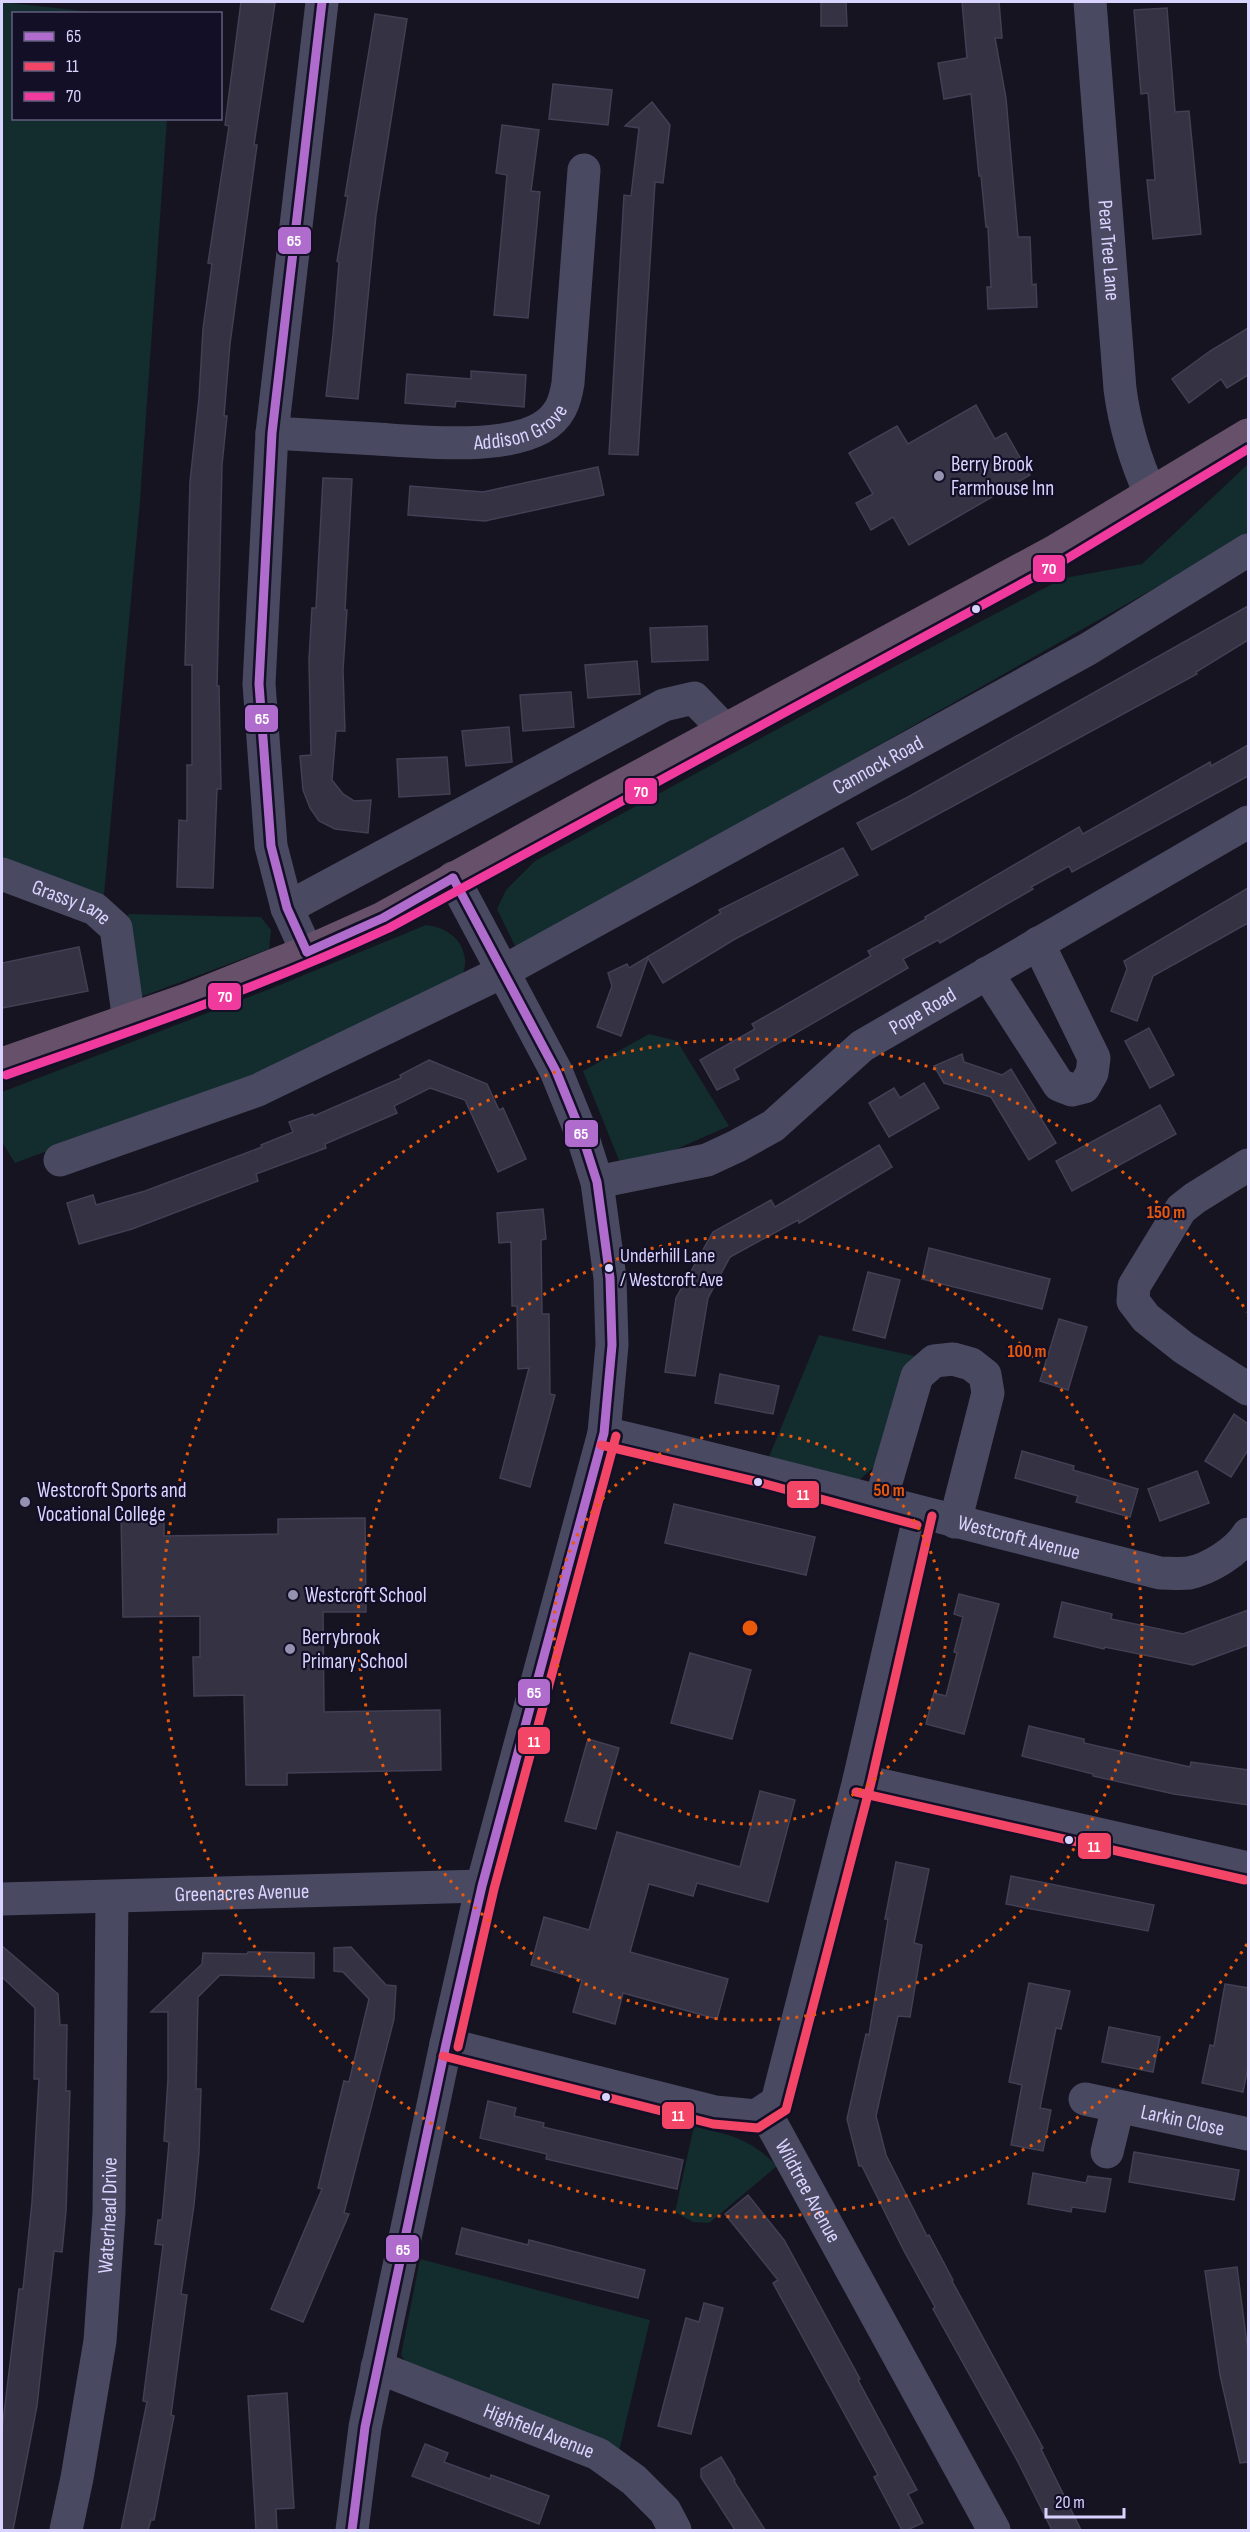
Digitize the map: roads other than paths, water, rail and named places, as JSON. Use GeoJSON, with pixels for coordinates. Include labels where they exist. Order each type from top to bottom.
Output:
{"type":"FeatureCollection","features":[{"type":"Feature","properties":{"kind":"highway"},"geometry":{"type":"LineString","coordinates":[[2,1064],[129,1021],[308,952],[383,918],[1047,555],[1248,435]]}},
{"type":"Feature","properties":{"kind":"street"},"geometry":{"type":"LineString","coordinates":[[308,952],[287,908],[271,846],[259,684],[272,433],[322,2]]}},
{"type":"Feature","properties":{"kind":"street","name":"Pear Tree Lane"},"geometry":{"type":"LineString","coordinates":[[1090,2],[1124,423],[1135,459],[1151,495]]}},
{"type":"Feature","properties":{"kind":"street","name":"Addison Grove"},"geometry":{"type":"LineString","coordinates":[[272,433],[444,444],[486,442],[540,428],[554,418],[564,405],[568,382],[584,159]]}},
{"type":"Feature","properties":{"kind":"street","name":"Cannock Road"},"geometry":{"type":"LineString","coordinates":[[60,1160],[258,1090],[504,971],[1088,649],[1248,550]]}},
{"type":"Feature","properties":{"kind":"street"},"geometry":{"type":"LineString","coordinates":[[287,908],[664,705],[694,699],[725,730]]}},
{"type":"Feature","properties":{"kind":"street","name":"Pope Road"},"geometry":{"type":"LineString","coordinates":[[597,1182],[707,1160],[737,1146],[773,1126],[862,1046],[1248,822]]}},
{"type":"Feature","properties":{"kind":"street","name":"Grassy Lane"},"geometry":{"type":"LineString","coordinates":[[2,874],[95,909],[116,928],[129,1021]]}},
{"type":"Feature","properties":{"kind":"street"},"geometry":{"type":"LineString","coordinates":[[352,2530],[364,2427],[446,2044],[482,1886],[604,1433],[612,1345],[610,1278],[597,1182],[582,1135],[556,1071],[453,878]]}},
{"type":"Feature","properties":{"kind":"street"},"geometry":{"type":"LineString","coordinates":[[987,973],[1059,1085],[1072,1090],[1084,1087],[1092,1073],[1094,1058],[1038,943]]}},
{"type":"Feature","properties":{"kind":"street"},"geometry":{"type":"LineString","coordinates":[[1248,1165],[1195,1197],[1181,1209],[1132,1293],[1135,1307],[1146,1318],[1184,1348],[1248,1389]]}},
{"type":"Feature","properties":{"kind":"street"},"geometry":{"type":"LineString","coordinates":[[880,1503],[917,1376],[934,1361],[953,1359],[971,1365],[985,1375],[988,1393],[955,1522]]}},
{"type":"Feature","properties":{"kind":"street","name":"Westcroft Avenue"},"geometry":{"type":"LineString","coordinates":[[604,1433],[761,1470],[880,1503],[1160,1573],[1188,1573],[1208,1566],[1228,1554],[1248,1534]]}},
{"type":"Feature","properties":{"kind":"street"},"geometry":{"type":"LineString","coordinates":[[446,2044],[715,2112],[756,2116],[777,2102],[785,2078],[859,1780],[920,1513]]}},
{"type":"Feature","properties":{"kind":"street"},"geometry":{"type":"LineString","coordinates":[[859,1780],[1248,1868]]}},
{"type":"Feature","properties":{"kind":"street","name":"Greenacres Avenue"},"geometry":{"type":"LineString","coordinates":[[2,1899],[112,1898],[482,1886]]}},
{"type":"Feature","properties":{"kind":"street","name":"Waterhead Drive"},"geometry":{"type":"LineString","coordinates":[[66,2530],[100,2341],[109,2213],[112,1898]]}},
{"type":"Feature","properties":{"kind":"street","name":"Larkin Close"},"geometry":{"type":"LineString","coordinates":[[1085,2099],[1248,2133]]}},
{"type":"Feature","properties":{"kind":"street","name":"Larkin Close"},"geometry":{"type":"LineString","coordinates":[[1107,2152],[1118,2107]]}},
{"type":"Feature","properties":{"kind":"street","name":"Wildtree Avenue"},"geometry":{"type":"LineString","coordinates":[[765,2112],[994,2530]]}},
{"type":"Feature","properties":{"kind":"street","name":"Highfield Avenue"},"geometry":{"type":"LineString","coordinates":[[377,2367],[598,2454],[634,2480],[665,2511],[675,2530]]}},
{"type":"Feature","properties":{"kind":"place","name":"Berry Brook Farmhouse Inn"},"geometry":{"type":"Point","coordinates":[939,476]}},
{"type":"Feature","properties":{"kind":"place","name":"Underhill Lane / Westcroft Ave"},"geometry":{"type":"Point","coordinates":[609,1268]}},
{"type":"Feature","properties":{"kind":"place","name":"Westcroft Sports and Vocational College"},"geometry":{"type":"Point","coordinates":[25,1502]}},
{"type":"Feature","properties":{"kind":"place","name":"Westcroft School"},"geometry":{"type":"Point","coordinates":[293,1595]}},
{"type":"Feature","properties":{"kind":"place","name":"Berrybrook Primary School"},"geometry":{"type":"Point","coordinates":[290,1649]}}]}
